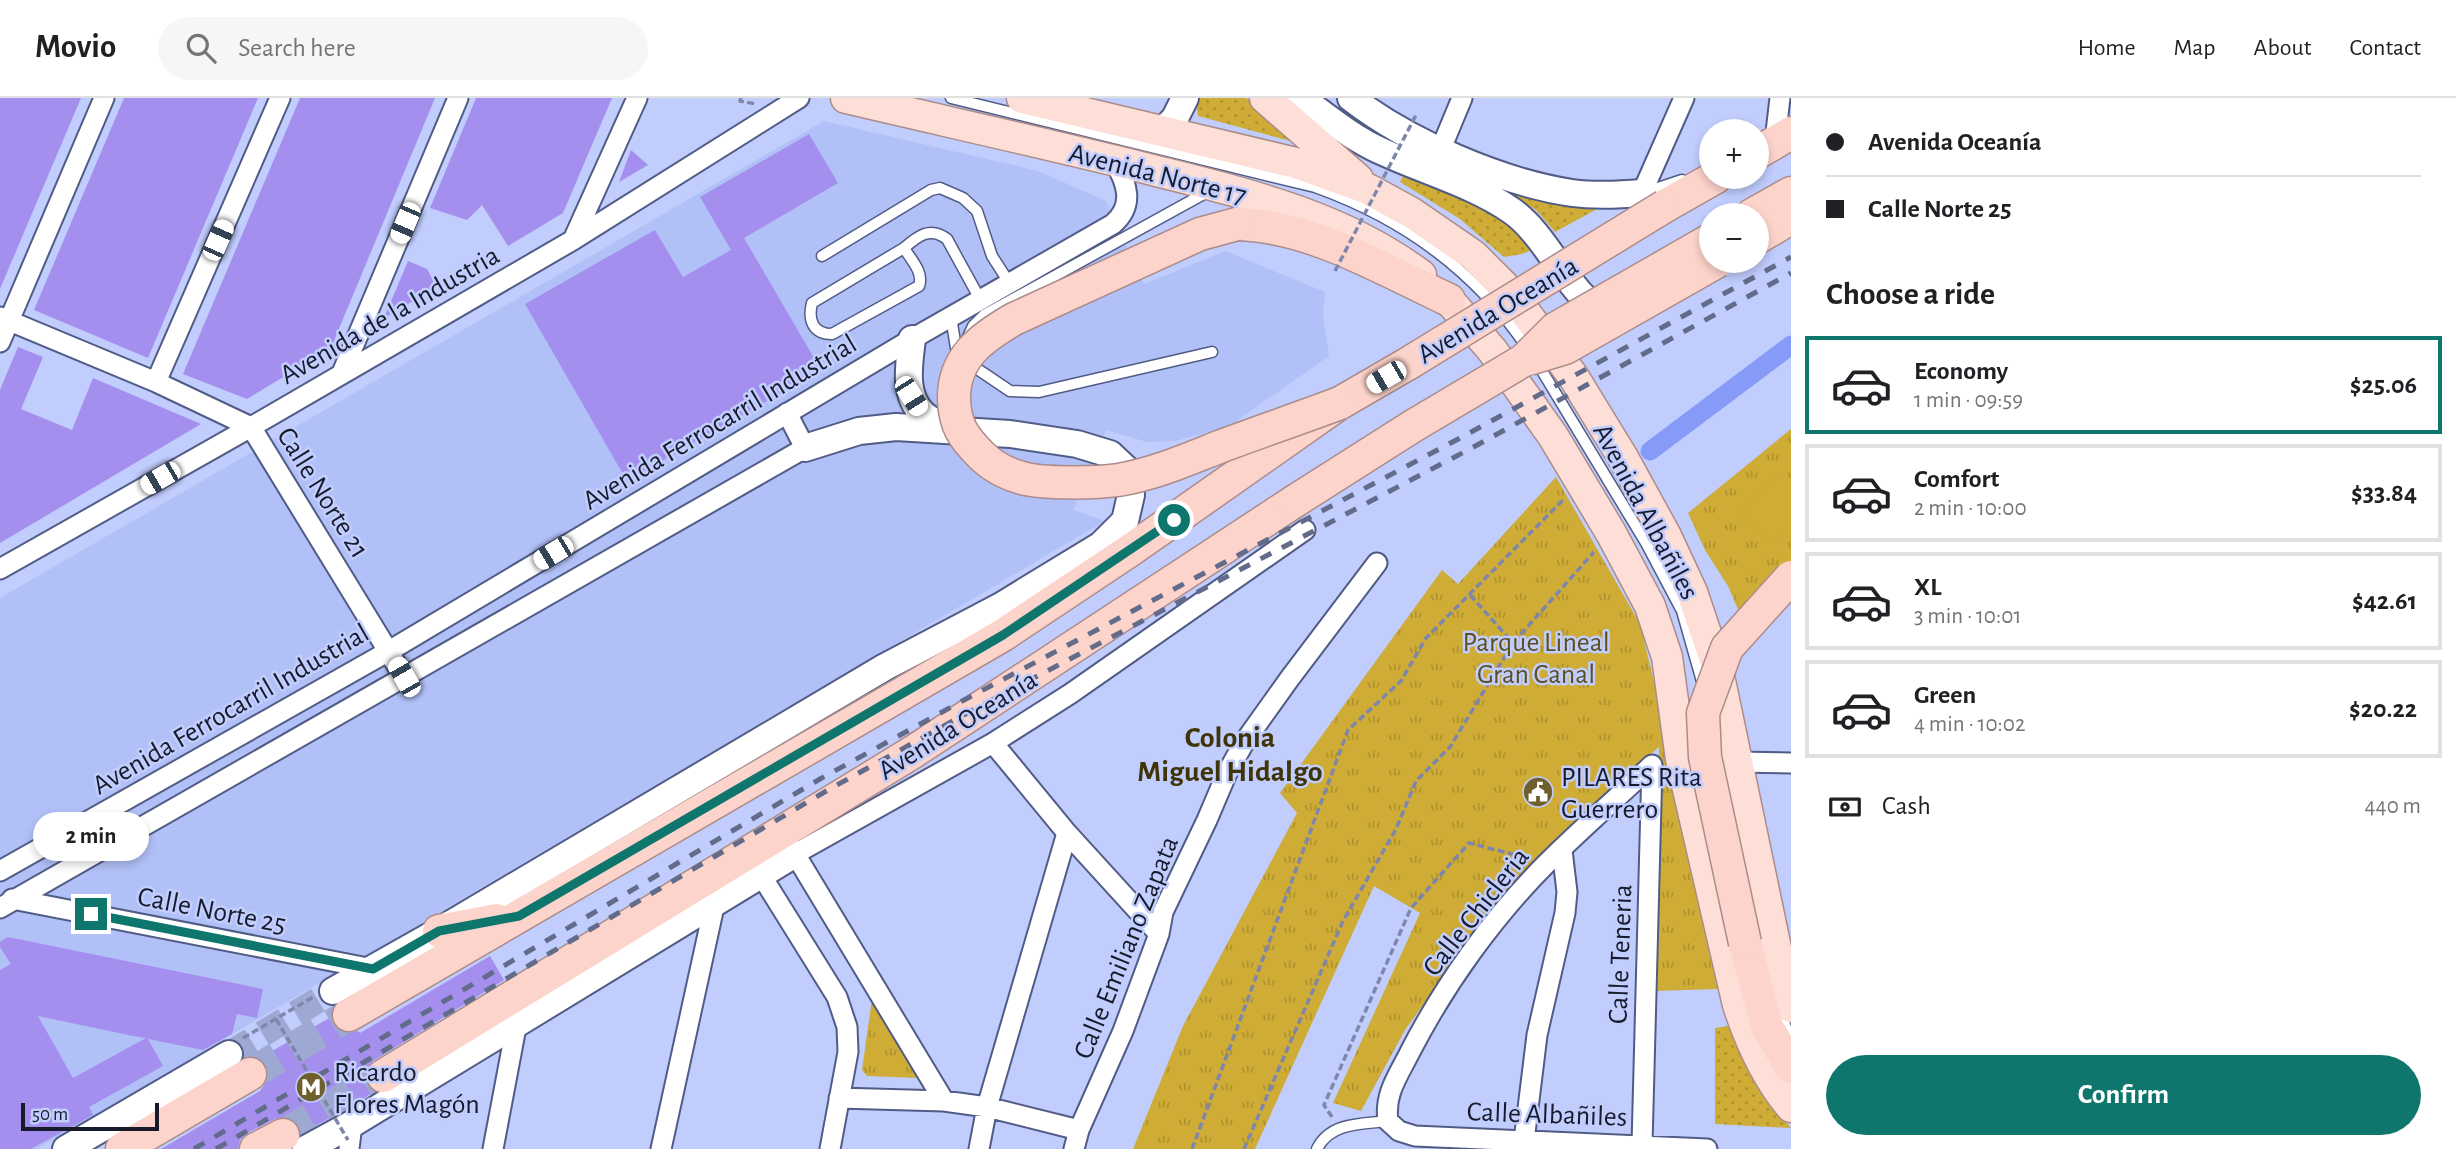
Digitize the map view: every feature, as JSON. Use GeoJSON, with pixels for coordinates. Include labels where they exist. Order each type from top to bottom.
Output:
{"type":"FeatureCollection","features":[{"type":"Feature","properties":{"kind":"highway","name":"Avenida Oceanía"},"geometry":{"type":"LineString","coordinates":[[334,1000],[519,916],[1003,635],[1132,549],[1340,403],[1699,178]]}},
{"type":"Feature","properties":{"kind":"highway"},"geometry":{"type":"LineString","coordinates":[[1769,205],[1791,193]]}},
{"type":"Feature","properties":{"kind":"highway"},"geometry":{"type":"LineString","coordinates":[[1769,231],[1791,218]]}},
{"type":"Feature","properties":{"kind":"highway"},"geometry":{"type":"LineString","coordinates":[[1340,403],[1216,448],[1176,466],[1117,480],[1024,479],[1003,471],[986,460],[968,442],[956,423],[954,396],[958,372],[972,346],[989,333],[1200,234],[1237,224],[1264,225],[1326,244],[1450,291]]}},
{"type":"Feature","properties":{"kind":"highway"},"geometry":{"type":"LineString","coordinates":[[1522,365],[1555,329],[1699,246]]}},
{"type":"Feature","properties":{"kind":"highway"},"geometry":{"type":"LineString","coordinates":[[1522,365],[1565,348],[1699,272]]}},
{"type":"Feature","properties":{"kind":"highway","name":"Avenida Oceanía"},"geometry":{"type":"LineString","coordinates":[[383,1076],[1300,516],[1413,426],[1522,365]]}},
{"type":"Feature","properties":{"kind":"highway"},"geometry":{"type":"LineString","coordinates":[[1791,577],[1727,648],[1703,713],[1705,757],[1745,943],[1767,1027],[1791,1067]]}},
{"type":"Feature","properties":{"kind":"highway"},"geometry":{"type":"LineString","coordinates":[[795,854],[796,837],[859,796],[913,752]]}},
{"type":"Feature","properties":{"kind":"highway"},"geometry":{"type":"LineString","coordinates":[[439,931],[519,916]]}},
{"type":"Feature","properties":{"kind":"highway"},"geometry":{"type":"LineString","coordinates":[[122,1149],[238,1057]]}},
{"type":"Feature","properties":{"kind":"main road","name":"Avenida Norte 17"},"geometry":{"type":"LineString","coordinates":[[846,98],[1114,161],[1297,209],[1343,228],[1450,291]]}},
{"type":"Feature","properties":{"kind":"main road","name":"Avenida Norte 17"},"geometry":{"type":"LineString","coordinates":[[1022,98],[1296,163],[1368,189]]}},
{"type":"Feature","properties":{"kind":"main road"},"geometry":{"type":"LineString","coordinates":[[1161,132],[1175,118],[1185,98]]}},
{"type":"Feature","properties":{"kind":"main road"},"geometry":{"type":"LineString","coordinates":[[1265,98],[1368,189]]}},
{"type":"Feature","properties":{"kind":"main road"},"geometry":{"type":"LineString","coordinates":[[1301,98],[1355,138],[1487,196],[1512,211],[1539,237],[1586,300],[1601,312],[1628,317],[1647,314],[1716,273]]}},
{"type":"Feature","properties":{"kind":"main road"},"geometry":{"type":"LineString","coordinates":[[1350,98],[1375,117],[1440,150],[1518,181],[1552,190],[1599,195],[1642,194]]}},
{"type":"Feature","properties":{"kind":"main road","name":"Avenida Albañiles"},"geometry":{"type":"LineString","coordinates":[[1368,189],[1412,213],[1486,265],[1510,292],[1573,376],[1567,423],[1580,482],[1617,532],[1646,547]]}},
{"type":"Feature","properties":{"kind":"main road"},"geometry":{"type":"LineString","coordinates":[[1769,241],[1791,228]]}},
{"type":"Feature","properties":{"kind":"main road","name":"Avenida Albañiles"},"geometry":{"type":"LineString","coordinates":[[1450,291],[1492,350],[1567,423],[1646,547],[1692,592],[1717,666],[1778,958],[1783,1003]]}},
{"type":"Feature","properties":{"kind":"main road"},"geometry":{"type":"LineString","coordinates":[[912,339],[908,374],[911,396],[922,414],[947,430]]}},
{"type":"Feature","properties":{"kind":"main road"},"geometry":{"type":"LineString","coordinates":[[334,1000],[373,969],[886,667],[1001,606],[1101,545],[1125,521],[1130,495],[1128,471],[1110,454],[1077,443],[1010,434],[896,427],[859,431],[805,448]]}},
{"type":"Feature","properties":{"kind":"main road","name":"Avenida Albañiles"},"geometry":{"type":"LineString","coordinates":[[1646,547],[1650,606],[1667,657],[1681,759],[1738,1005],[1749,1038],[1774,1084],[1791,1107]]}},
{"type":"Feature","properties":{"kind":"main road","name":"Avenida Oceanía"},"geometry":{"type":"LineString","coordinates":[[282,1144],[350,1138],[517,1022],[795,854]]}},
{"type":"Feature","properties":{"kind":"main road"},"geometry":{"type":"LineString","coordinates":[[66,1149],[238,1057]]}},
{"type":"Feature","properties":{"kind":"street"},"geometry":{"type":"LineString","coordinates":[[0,342],[4,319],[104,98]]}},
{"type":"Feature","properties":{"kind":"street"},"geometry":{"type":"LineString","coordinates":[[156,382],[280,98]]}},
{"type":"Feature","properties":{"kind":"street"},"geometry":{"type":"LineString","coordinates":[[342,373],[458,98]]}},
{"type":"Feature","properties":{"kind":"street"},"geometry":{"type":"LineString","coordinates":[[573,240],[637,98]]}},
{"type":"Feature","properties":{"kind":"street","name":"Avenida de la Industria"},"geometry":{"type":"LineString","coordinates":[[0,569],[573,240],[799,98]]}},
{"type":"Feature","properties":{"kind":"street"},"geometry":{"type":"LineString","coordinates":[[1440,150],[1462,98]]}},
{"type":"Feature","properties":{"kind":"street"},"geometry":{"type":"LineString","coordinates":[[1642,194],[1684,98]]}},
{"type":"Feature","properties":{"kind":"street"},"geometry":{"type":"LineString","coordinates":[[1779,135],[1780,98]]}},
{"type":"Feature","properties":{"kind":"street","name":"Avenida Ferrocarril Industrial"},"geometry":{"type":"LineString","coordinates":[[0,871],[389,651],[787,412],[1119,219],[1124,212],[1128,194],[1122,174],[1114,161]]}},
{"type":"Feature","properties":{"kind":"street","name":"Calle Norte 21"},"geometry":{"type":"LineString","coordinates":[[4,319],[156,382],[251,427],[404,677]]}},
{"type":"Feature","properties":{"kind":"street"},"geometry":{"type":"LineString","coordinates":[[787,412],[805,448]]}},
{"type":"Feature","properties":{"kind":"street","name":"Avenida Ferrocarril Industrial"},"geometry":{"type":"LineString","coordinates":[[5,902],[805,448]]}},
{"type":"Feature","properties":{"kind":"street","name":"Avenida Oceanía"},"geometry":{"type":"LineString","coordinates":[[795,854],[993,743],[1070,694],[1300,516]]}},
{"type":"Feature","properties":{"kind":"street","name":"Calle Emiliano Zapata"},"geometry":{"type":"LineString","coordinates":[[1077,1140],[1123,1031],[1159,934],[1163,912],[1227,773],[1245,741],[1377,563]]}},
{"type":"Feature","properties":{"kind":"street"},"geometry":{"type":"LineString","coordinates":[[993,743],[1067,833],[1159,934]]}},
{"type":"Feature","properties":{"kind":"street"},"geometry":{"type":"LineString","coordinates":[[1737,762],[1791,763]]}},
{"type":"Feature","properties":{"kind":"street","name":"Calle Chicleria"},"geometry":{"type":"LineString","coordinates":[[1388,1121],[1385,1106],[1391,1089],[1424,1025],[1486,934],[1547,863],[1653,765]]}},
{"type":"Feature","properties":{"kind":"street","name":"Calle Teneria"},"geometry":{"type":"LineString","coordinates":[[1642,1145],[1653,765]]}},
{"type":"Feature","properties":{"kind":"street"},"geometry":{"type":"LineString","coordinates":[[979,1149],[987,1107],[1067,833]]}},
{"type":"Feature","properties":{"kind":"street"},"geometry":{"type":"LineString","coordinates":[[1524,1145],[1537,1035],[1565,913],[1567,891],[1562,850]]}},
{"type":"Feature","properties":{"kind":"street"},"geometry":{"type":"LineString","coordinates":[[795,854],[944,1101]]}},
{"type":"Feature","properties":{"kind":"street"},"geometry":{"type":"LineString","coordinates":[[761,875],[837,997],[847,1027],[848,1052],[830,1149]]}},
{"type":"Feature","properties":{"kind":"street","name":"Calle Norte 25"},"geometry":{"type":"LineString","coordinates":[[5,902],[373,969]]}},
{"type":"Feature","properties":{"kind":"street"},"geometry":{"type":"LineString","coordinates":[[660,1149],[715,902]]}},
{"type":"Feature","properties":{"kind":"street"},"geometry":{"type":"LineString","coordinates":[[493,1149],[517,1022]]}},
{"type":"Feature","properties":{"kind":"street"},"geometry":{"type":"LineString","coordinates":[[839,1098],[944,1101],[987,1107],[1077,1140]]}},
{"type":"Feature","properties":{"kind":"street","name":"Calle Albañiles"},"geometry":{"type":"LineString","coordinates":[[1388,1121],[1414,1142],[1642,1145],[1707,1149]]}},
{"type":"Feature","properties":{"kind":"lane"},"geometry":{"type":"LineString","coordinates":[[887,98],[1223,179],[1306,203],[1387,240],[1450,291]]}},
{"type":"Feature","properties":{"kind":"lane"},"geometry":{"type":"LineString","coordinates":[[951,98],[1315,187],[1377,213],[1413,233],[1481,291],[1511,325],[1567,423],[1617,532]]}},
{"type":"Feature","properties":{"kind":"lane"},"geometry":{"type":"LineString","coordinates":[[1642,194],[1699,175]]}},
{"type":"Feature","properties":{"kind":"lane"},"geometry":{"type":"LineString","coordinates":[[961,358],[968,334],[984,315],[1218,187]]}},
{"type":"Feature","properties":{"kind":"lane"},"geometry":{"type":"LineString","coordinates":[[822,256],[931,190],[940,188],[963,198],[977,211],[992,256],[1010,284]]}},
{"type":"Feature","properties":{"kind":"lane"},"geometry":{"type":"LineString","coordinates":[[1769,219],[1791,207]]}},
{"type":"Feature","properties":{"kind":"lane"},"geometry":{"type":"LineString","coordinates":[[904,248],[920,273],[919,286],[831,334],[816,330],[810,321],[812,303],[930,231],[947,239],[981,300]]}},
{"type":"Feature","properties":{"kind":"lane"},"geometry":{"type":"LineString","coordinates":[[1577,289],[1590,297],[1626,298],[1639,294],[1699,259]]}},
{"type":"Feature","properties":{"kind":"lane"},"geometry":{"type":"LineString","coordinates":[[1477,314],[1522,365]]}},
{"type":"Feature","properties":{"kind":"lane"},"geometry":{"type":"LineString","coordinates":[[951,317],[956,348],[961,358],[1010,391],[1039,392],[1212,352]]}},
{"type":"Feature","properties":{"kind":"lane"},"geometry":{"type":"LineString","coordinates":[[1646,547],[1682,611],[1693,643],[1714,730]]}},
{"type":"Feature","properties":{"kind":"lane"},"geometry":{"type":"LineString","coordinates":[[1675,643],[1696,783],[1742,996],[1764,1052],[1791,1094]]}},
{"type":"Feature","properties":{"kind":"lane"},"geometry":{"type":"LineString","coordinates":[[1783,1003],[1791,1039]]}},
{"type":"Feature","properties":{"kind":"lane"},"geometry":{"type":"LineString","coordinates":[[1317,1149],[1321,1141],[1338,1128],[1388,1121]]}},
{"type":"Feature","properties":{"kind":"path"},"geometry":{"type":"LineString","coordinates":[[741,98],[740,101],[761,105]]}},
{"type":"Feature","properties":{"kind":"path"},"geometry":{"type":"LineString","coordinates":[[1335,271],[1416,115]]}},
{"type":"Feature","properties":{"kind":"path"},"geometry":{"type":"LineString","coordinates":[[1192,1149],[1348,730],[1401,681],[1426,638],[1580,482]]}},
{"type":"Feature","properties":{"kind":"path"},"geometry":{"type":"LineString","coordinates":[[1244,1149],[1343,921],[1396,829],[1416,781],[1450,747],[1513,643],[1617,532]]}},
{"type":"Feature","properties":{"kind":"path"},"geometry":{"type":"LineString","coordinates":[[1469,595],[1513,643]]}},
{"type":"Feature","properties":{"kind":"path"},"geometry":{"type":"LineString","coordinates":[[1338,1128],[1324,1105],[1411,908],[1469,843],[1547,863]]}},
{"type":"Feature","properties":{"kind":"path"},"geometry":{"type":"LineString","coordinates":[[238,1057],[276,1019],[334,1000]]}},
{"type":"Feature","properties":{"kind":"path"},"geometry":{"type":"LineString","coordinates":[[276,1019],[350,1138]]}},
{"type":"Feature","properties":{"kind":"shaded area"},"geometry":{"type":"Polygon","coordinates":[[[824,121],[1038,171],[1106,201],[1144,284],[1225,251],[1325,292],[1323,316],[1329,356],[1228,427],[1175,441],[1147,442],[1106,430],[1073,510],[1105,521],[37,1149],[0,1149],[0,598],[824,121]]]}},
{"type":"Feature","properties":{"kind":"green space"},"geometry":{"type":"Polygon","coordinates":[[[1195,98],[1246,98],[1312,147],[1198,116],[1195,98]]]}},
{"type":"Feature","properties":{"kind":"green space"},"geometry":{"type":"Polygon","coordinates":[[[1417,152],[1608,203],[1555,232],[1536,210],[1511,194],[1417,152]]]}},
{"type":"Feature","properties":{"kind":"green space"},"geometry":{"type":"Polygon","coordinates":[[[1405,172],[1500,218],[1536,248],[1504,257],[1460,219],[1400,182],[1405,172]]]}},
{"type":"Feature","properties":{"kind":"green space"},"geometry":{"type":"Polygon","coordinates":[[[1791,429],[1791,576],[1743,621],[1728,586],[1705,550],[1688,513],[1791,429]]]}},
{"type":"Feature","properties":{"kind":"green space"},"geometry":{"type":"Polygon","coordinates":[[[1779,473],[1791,486],[1791,523],[1770,542],[1740,510],[1779,473]]]}},
{"type":"Feature","properties":{"kind":"green space","name":"Parque Lineal Gran Canal"},"geometry":{"type":"Polygon","coordinates":[[[1556,477],[1640,624],[1668,740],[1718,989],[1655,991],[1659,747],[1616,784],[1516,882],[1405,1030],[1361,1111],[1333,1103],[1420,913],[1374,886],[1255,1149],[1133,1149],[1183,1026],[1297,813],[1280,793],[1442,570],[1458,584],[1556,477]]]}},
{"type":"Feature","properties":{"kind":"green space"},"geometry":{"type":"Polygon","coordinates":[[[872,999],[919,1078],[867,1076],[862,1070],[872,999]]]}},
{"type":"Feature","properties":{"kind":"green space"},"geometry":{"type":"Polygon","coordinates":[[[1728,1026],[1769,1099],[1791,1128],[1715,1124],[1715,1028],[1728,1026]]]}},
{"type":"Feature","properties":{"kind":"building"},"geometry":{"type":"Polygon","coordinates":[[[0,98],[81,98],[0,289],[0,98]]]}},
{"type":"Feature","properties":{"kind":"building"},"geometry":{"type":"Polygon","coordinates":[[[124,98],[258,98],[148,358],[34,310],[124,98]]]}},
{"type":"Feature","properties":{"kind":"building"},"geometry":{"type":"Polygon","coordinates":[[[300,98],[435,98],[331,348],[247,399],[183,374],[300,98]]]}},
{"type":"Feature","properties":{"kind":"building"},"geometry":{"type":"Polygon","coordinates":[[[476,98],[612,98],[563,213],[508,246],[482,205],[467,220],[430,208],[476,98]]]}},
{"type":"Feature","properties":{"kind":"building"},"geometry":{"type":"Polygon","coordinates":[[[809,134],[838,183],[744,238],[821,370],[627,481],[525,304],[655,230],[683,277],[731,250],[700,197],[809,134]]]}},
{"type":"Feature","properties":{"kind":"building"},"geometry":{"type":"Polygon","coordinates":[[[631,150],[648,165],[619,182],[631,150]]]}},
{"type":"Feature","properties":{"kind":"building"},"geometry":{"type":"Polygon","coordinates":[[[408,261],[427,269],[437,287],[384,318],[408,261]]]}},
{"type":"Feature","properties":{"kind":"building"},"geometry":{"type":"Polygon","coordinates":[[[18,347],[43,357],[21,409],[72,430],[93,378],[201,424],[0,543],[0,390],[18,347]]]}},
{"type":"Feature","properties":{"kind":"building"},"geometry":{"type":"Polygon","coordinates":[[[8,937],[263,989],[257,1018],[237,1014],[232,1034],[203,1050],[148,1039],[163,1066],[89,1107],[93,1115],[31,1149],[0,1149],[0,970],[11,964],[0,947],[0,942],[8,937]],[[38,1016],[73,1078],[146,1038],[38,1016]]]}},
{"type":"Feature","properties":{"kind":"building"},"geometry":{"type":"Polygon","coordinates":[[[490,956],[504,980],[373,1061],[367,1068],[365,1077],[374,1092],[344,1110],[301,1134],[299,1126],[292,1119],[275,1119],[247,1133],[240,1140],[238,1149],[161,1149],[260,1091],[268,1075],[266,1065],[260,1058],[331,1017],[339,1031],[360,1033],[490,956]]]}},
{"type":"Feature","properties":{"kind":"waterway"},"geometry":{"type":"LineString","coordinates":[[1650,451],[1791,345]]}},
{"type":"Feature","properties":{"kind":"tunnel"},"geometry":{"type":"LineString","coordinates":[[229,1054],[333,991]]}},
{"type":"Feature","properties":{"kind":"tunnel"},"geometry":{"type":"LineString","coordinates":[[250,1074],[349,1015]]}},
{"type":"Feature","properties":{"kind":"tunnel"},"geometry":{"type":"LineString","coordinates":[[283,1135],[383,1076]]}},
{"type":"Feature","properties":{"kind":"railway"},"geometry":{"type":"LineString","coordinates":[[194,1149],[820,779],[1462,437],[1791,257]]}},
{"type":"Feature","properties":{"kind":"railway"},"geometry":{"type":"LineString","coordinates":[[216,1149],[828,790],[969,712],[1468,450],[1791,273]]}},
{"type":"Feature","properties":{"kind":"place","name":"PILARES Rita Guerrero"},"geometry":{"type":"Point","coordinates":[1538,792]}},
{"type":"Feature","properties":{"kind":"place","name":"Ricardo Flores Magón"},"geometry":{"type":"Point","coordinates":[311,1087]}},
{"type":"Feature","properties":{"kind":"district","name":"Colonia Miguel Hidalgo"},"geometry":{"type":"Point","coordinates":[1230,754]}},
{"type":"Feature","properties":{"kind":"route"},"geometry":{"type":"LineString","coordinates":[[91,914],[373,969],[439,931],[519,916],[1003,635],[1174,520]]}}]}
